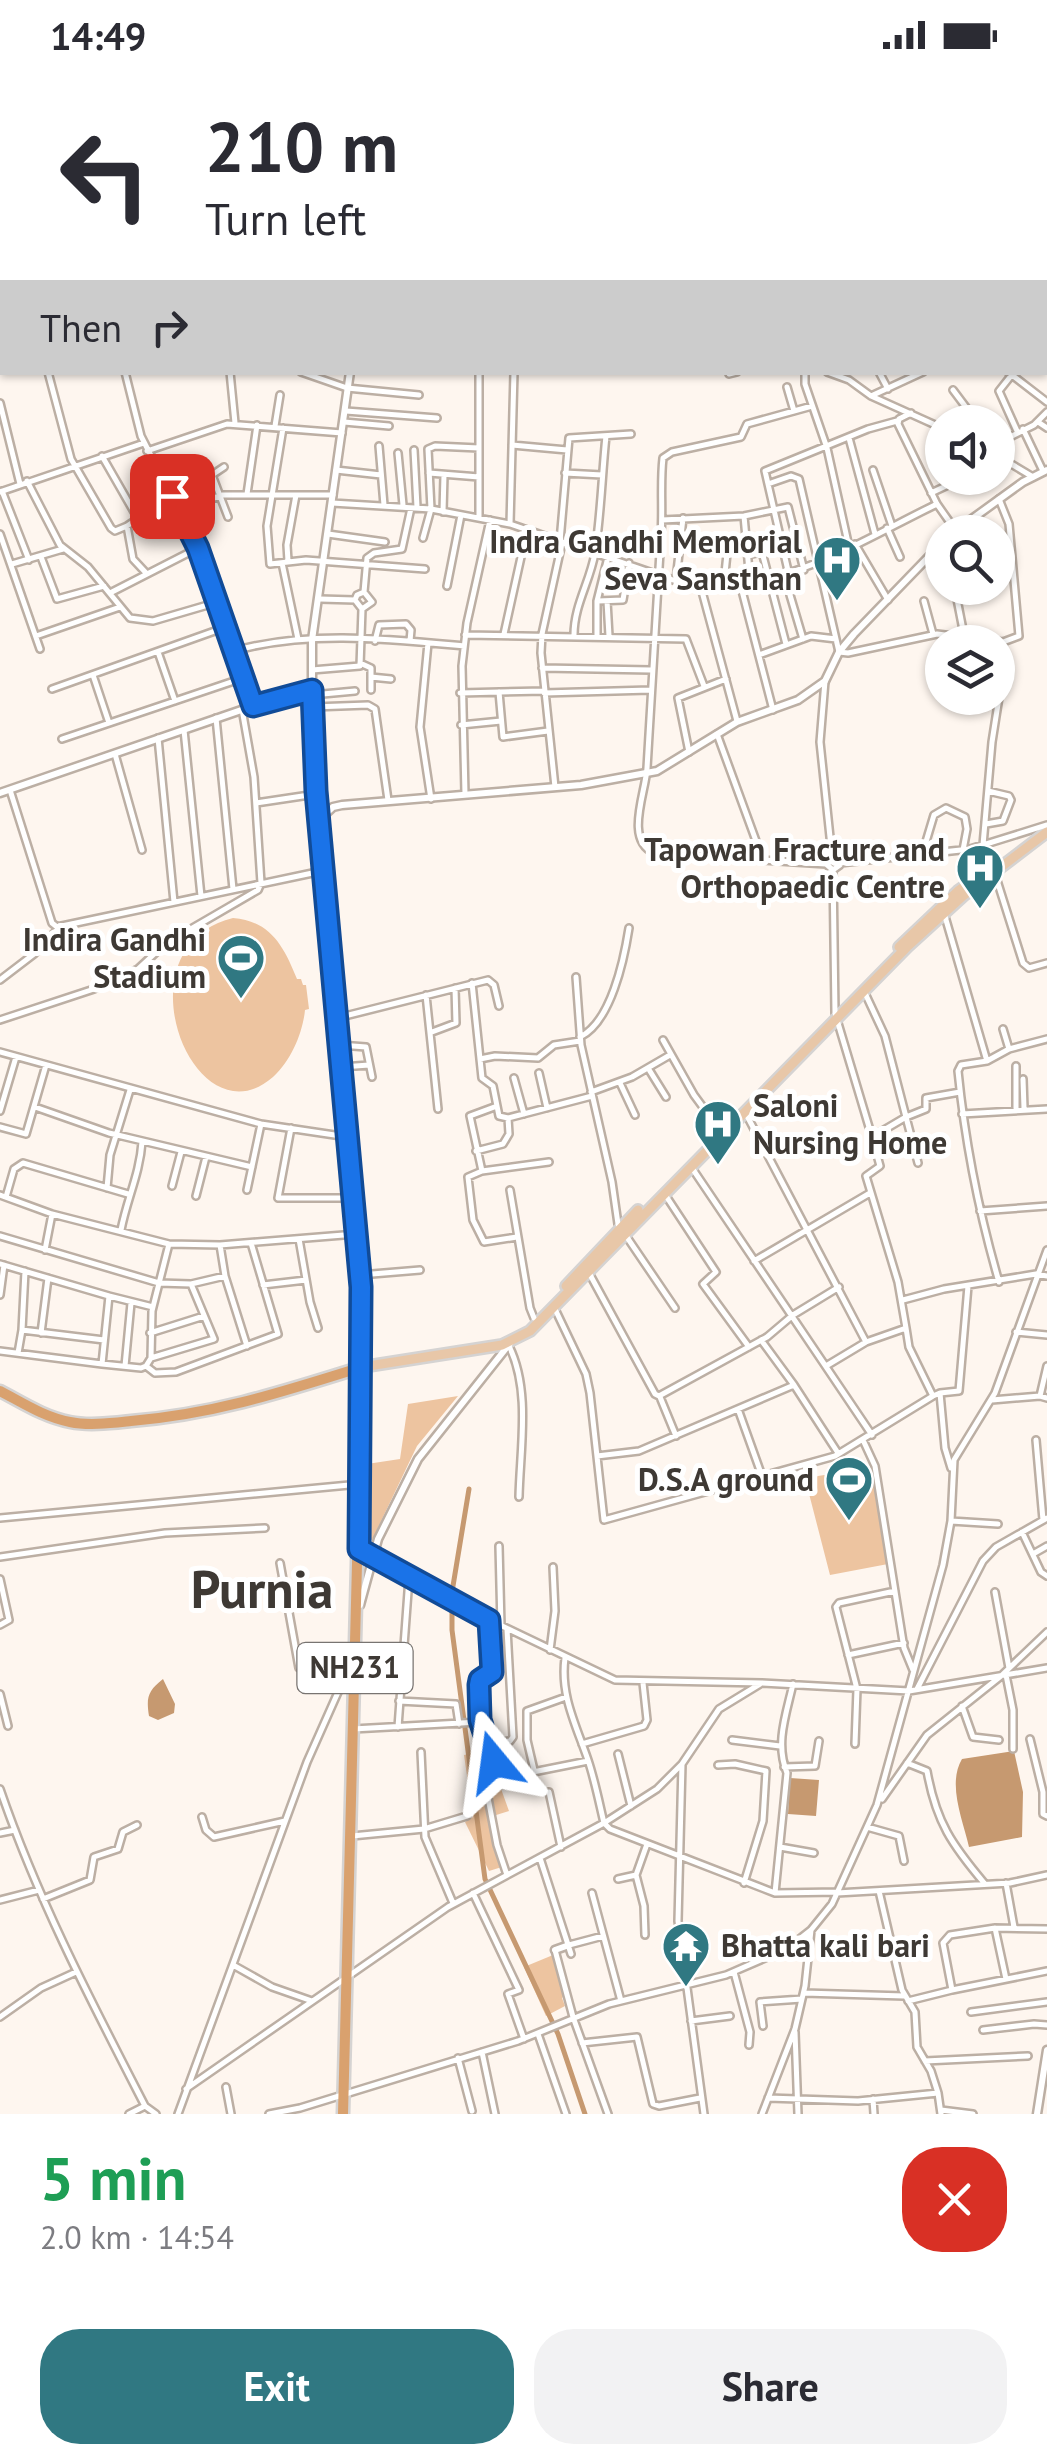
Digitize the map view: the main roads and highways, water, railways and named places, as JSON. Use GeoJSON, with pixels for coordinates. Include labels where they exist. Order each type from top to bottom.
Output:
{"type":"FeatureCollection","features":[{"type":"Feature","properties":{"kind":"highway"},"geometry":{"type":"LineString","coordinates":[[0,1391],[44,1415],[74,1423],[117,1422],[179,1417],[239,1405],[362,1366]]}},
{"type":"Feature","properties":{"kind":"highway","name":"NH231"},"geometry":{"type":"LineString","coordinates":[[340,2114],[362,1366]]}},
{"type":"Feature","properties":{"kind":"main road"},"geometry":{"type":"LineString","coordinates":[[863,991],[942,906],[1047,826]]}},
{"type":"Feature","properties":{"kind":"main road"},"geometry":{"type":"LineString","coordinates":[[507,1345],[720,1129],[993,869]]}},
{"type":"Feature","properties":{"kind":"main road"},"geometry":{"type":"LineString","coordinates":[[362,1366],[507,1345],[530,1331],[622,1231],[745,1112],[836,1016]]}},
{"type":"Feature","properties":{"kind":"waterway"},"geometry":{"type":"LineString","coordinates":[[469,1489],[452,1592],[452,1630],[485,1879],[558,2034],[585,2114]]}},
{"type":"Feature","properties":{"kind":"place","name":"Indra Gandhi Memorial Seva Sansthan"},"geometry":{"type":"Point","coordinates":[837,602]}},
{"type":"Feature","properties":{"kind":"place","name":"Tapowan Fracture and Orthopaedic Centre"},"geometry":{"type":"Point","coordinates":[980,910]}},
{"type":"Feature","properties":{"kind":"place","name":"Indira Gandhi Stadium"},"geometry":{"type":"Point","coordinates":[241,1000]}},
{"type":"Feature","properties":{"kind":"place","name":"Saloni Nursing Home"},"geometry":{"type":"Point","coordinates":[718,1166]}},
{"type":"Feature","properties":{"kind":"place","name":"D.S.A ground"},"geometry":{"type":"Point","coordinates":[849,1522]}},
{"type":"Feature","properties":{"kind":"place","name":"Bhatta kali bari"},"geometry":{"type":"Point","coordinates":[686,1988]}},
{"type":"Feature","properties":{"kind":"district","name":"Purnia"},"geometry":{"type":"Point","coordinates":[262,1590]}}]}
